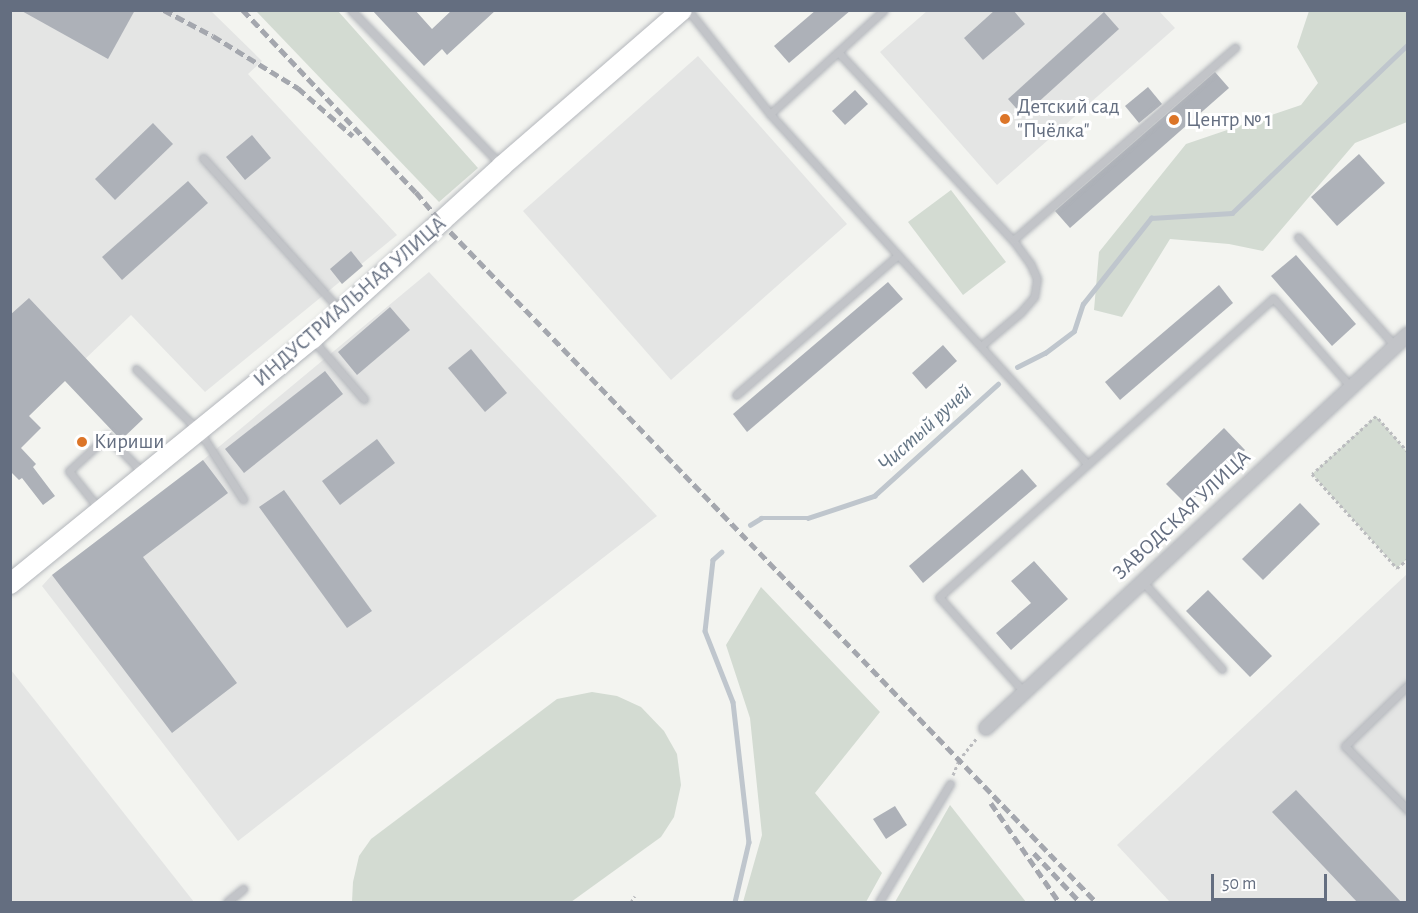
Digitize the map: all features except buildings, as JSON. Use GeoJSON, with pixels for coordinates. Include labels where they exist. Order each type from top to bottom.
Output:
{"type":"FeatureCollection","features":[{"type":"Feature","properties":{"kind":"main road","name":"ИНДУСТРИАЛЬНАЯ УЛИЦА"},"geometry":{"type":"LineString","coordinates":[[10,584],[102,512],[312,339],[502,166],[682,10]]}},
{"type":"Feature","properties":{"kind":"street","name":"ЗАВОДСКАЯ УЛИЦА"},"geometry":{"type":"LineString","coordinates":[[986,728],[1407,334]]}},
{"type":"Feature","properties":{"kind":"lane"},"geometry":{"type":"LineString","coordinates":[[351,10],[502,166]]}},
{"type":"Feature","properties":{"kind":"lane"},"geometry":{"type":"LineString","coordinates":[[688,10],[770,114],[1087,463]]}},
{"type":"Feature","properties":{"kind":"lane"},"geometry":{"type":"LineString","coordinates":[[770,114],[884,10]]}},
{"type":"Feature","properties":{"kind":"lane"},"geometry":{"type":"LineString","coordinates":[[1013,240],[1235,48]]}},
{"type":"Feature","properties":{"kind":"lane"},"geometry":{"type":"LineString","coordinates":[[838,52],[1013,240],[1030,262],[1037,279],[1034,297],[1020,314],[981,346]]}},
{"type":"Feature","properties":{"kind":"lane"},"geometry":{"type":"LineString","coordinates":[[203,158],[343,312]]}},
{"type":"Feature","properties":{"kind":"lane"},"geometry":{"type":"LineString","coordinates":[[1298,237],[1395,346]]}},
{"type":"Feature","properties":{"kind":"lane"},"geometry":{"type":"LineString","coordinates":[[736,395],[898,255]]}},
{"type":"Feature","properties":{"kind":"lane"},"geometry":{"type":"LineString","coordinates":[[1024,692],[939,597],[1273,298],[1351,387]]}},
{"type":"Feature","properties":{"kind":"lane"},"geometry":{"type":"LineString","coordinates":[[312,339],[364,399]]}},
{"type":"Feature","properties":{"kind":"lane"},"geometry":{"type":"LineString","coordinates":[[136,369],[200,432],[243,499]]}},
{"type":"Feature","properties":{"kind":"lane"},"geometry":{"type":"LineString","coordinates":[[102,512],[69,471],[107,436],[145,475]]}},
{"type":"Feature","properties":{"kind":"lane"},"geometry":{"type":"LineString","coordinates":[[1143,581],[1222,669]]}},
{"type":"Feature","properties":{"kind":"lane"},"geometry":{"type":"LineString","coordinates":[[1407,685],[1345,746],[1407,810]]}},
{"type":"Feature","properties":{"kind":"lane"},"geometry":{"type":"LineString","coordinates":[[879,903],[950,784]]}},
{"type":"Feature","properties":{"kind":"lane"},"geometry":{"type":"LineString","coordinates":[[226,903],[243,889]]}},
{"type":"Feature","properties":{"kind":"path"},"geometry":{"type":"LineString","coordinates":[[1407,452],[1376,416],[1312,474],[1397,568],[1407,559]]}},
{"type":"Feature","properties":{"kind":"path"},"geometry":{"type":"LineString","coordinates":[[950,784],[959,760],[986,728]]}},
{"type":"Feature","properties":{"kind":"path"},"geometry":{"type":"LineString","coordinates":[[632,903],[635,896]]}},
{"type":"Feature","properties":{"kind":"shaded area"},"geometry":{"type":"Polygon","coordinates":[[[11,11],[211,11],[262,61],[248,74],[397,235],[205,392],[131,315],[11,430],[11,11]]]}},
{"type":"Feature","properties":{"kind":"shaded area"},"geometry":{"type":"Polygon","coordinates":[[[256,11],[338,11],[478,168],[439,202],[256,11]]]}},
{"type":"Feature","properties":{"kind":"shaded area","name":"Детский сад \"Пчёлка\""},"geometry":{"type":"Polygon","coordinates":[[[927,11],[1159,11],[1175,28],[997,185],[880,52],[927,11]]]}},
{"type":"Feature","properties":{"kind":"shaded area"},"geometry":{"type":"Polygon","coordinates":[[[1309,11],[1407,11],[1407,122],[1355,143],[1263,251],[1229,244],[1170,239],[1122,317],[1094,310],[1099,252],[1186,144],[1301,105],[1318,83],[1297,47],[1309,11]]]}},
{"type":"Feature","properties":{"kind":"shaded area"},"geometry":{"type":"Polygon","coordinates":[[[698,56],[847,224],[671,380],[523,211],[698,56]]]}},
{"type":"Feature","properties":{"kind":"shaded area"},"geometry":{"type":"Polygon","coordinates":[[[951,190],[1006,262],[963,295],[908,222],[951,190]]]}},
{"type":"Feature","properties":{"kind":"shaded area"},"geometry":{"type":"Polygon","coordinates":[[[429,272],[657,516],[238,841],[42,586],[52,575],[203,460],[429,272]]]}},
{"type":"Feature","properties":{"kind":"shaded area"},"geometry":{"type":"Polygon","coordinates":[[[1376,416],[1407,452],[1407,559],[1397,568],[1312,474],[1376,416]]]}},
{"type":"Feature","properties":{"kind":"shaded area"},"geometry":{"type":"Polygon","coordinates":[[[1407,574],[1407,902],[1170,902],[1117,845],[1407,574]]]}},
{"type":"Feature","properties":{"kind":"shaded area"},"geometry":{"type":"Polygon","coordinates":[[[761,587],[880,712],[815,793],[882,873],[866,902],[743,902],[762,835],[750,718],[726,645],[761,587]]]}},
{"type":"Feature","properties":{"kind":"shaded area"},"geometry":{"type":"Polygon","coordinates":[[[11,670],[194,902],[11,902],[11,670]]]}},
{"type":"Feature","properties":{"kind":"shaded area"},"geometry":{"type":"Polygon","coordinates":[[[592,692],[617,696],[641,707],[664,731],[677,754],[681,785],[674,817],[661,837],[571,902],[352,902],[353,882],[359,856],[371,839],[557,699],[592,692]]]}},
{"type":"Feature","properties":{"kind":"shaded area"},"geometry":{"type":"Polygon","coordinates":[[[950,805],[1026,902],[895,902],[950,805]]]}},
{"type":"Feature","properties":{"kind":"waterway","name":"Чистый ручей"},"geometry":{"type":"LineString","coordinates":[[1017,367],[1045,353],[1074,331],[1083,304],[1151,218],[1232,213],[1408,44]]}},
{"type":"Feature","properties":{"kind":"waterway","name":"Чистый ручей"},"geometry":{"type":"LineString","coordinates":[[750,525],[761,518],[808,518],[874,496],[998,384]]}},
{"type":"Feature","properties":{"kind":"waterway"},"geometry":{"type":"LineString","coordinates":[[722,552],[713,560],[705,631],[733,702],[749,842],[735,902]]}},
{"type":"Feature","properties":{"kind":"railway"},"geometry":{"type":"LineString","coordinates":[[164,10],[213,36],[298,88],[353,136]]}},
{"type":"Feature","properties":{"kind":"railway"},"geometry":{"type":"LineString","coordinates":[[243,10],[416,192],[441,222],[1096,902]]}},
{"type":"Feature","properties":{"kind":"railway"},"geometry":{"type":"LineString","coordinates":[[991,803],[1059,902]]}},
{"type":"Feature","properties":{"kind":"railway"},"geometry":{"type":"LineString","coordinates":[[1034,853],[1080,902]]}},
{"type":"Feature","properties":{"kind":"place","name":"Детский сад \"Пчёлка\""},"geometry":{"type":"Point","coordinates":[1005,119]}},
{"type":"Feature","properties":{"kind":"place","name":"Центр № 1"},"geometry":{"type":"Point","coordinates":[1174,120]}},
{"type":"Feature","properties":{"kind":"place","name":"Кириши"},"geometry":{"type":"Point","coordinates":[82,442]}}]}
